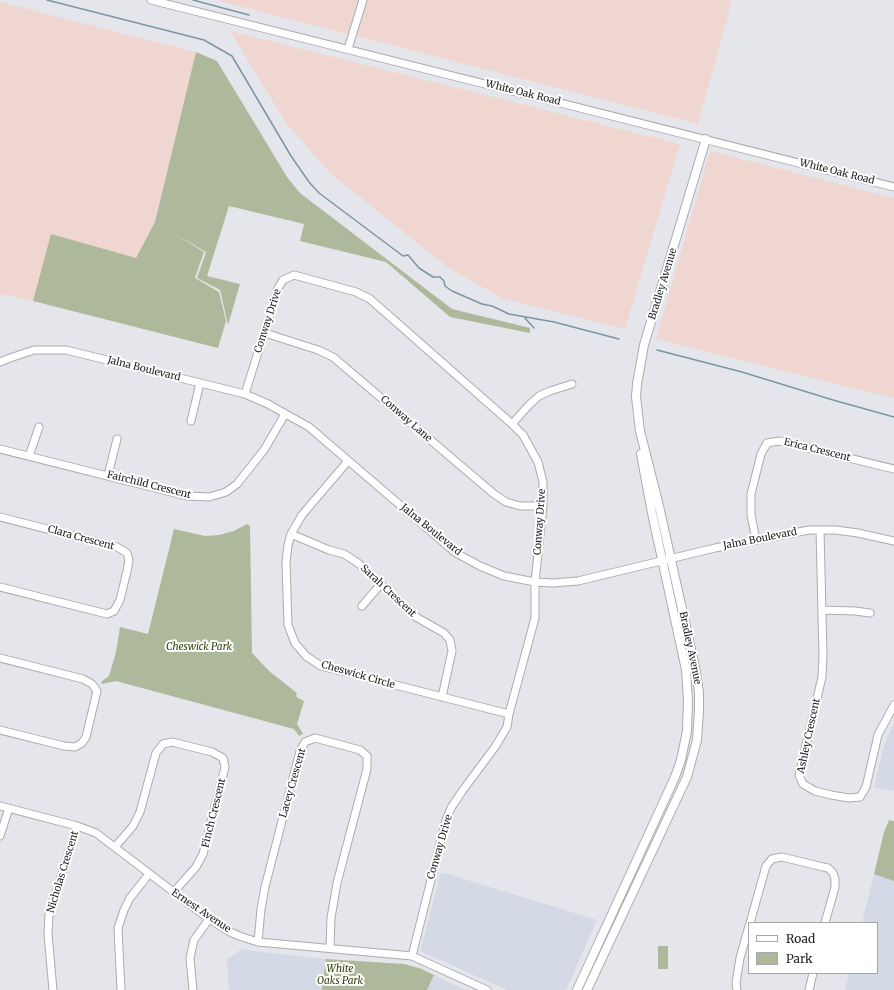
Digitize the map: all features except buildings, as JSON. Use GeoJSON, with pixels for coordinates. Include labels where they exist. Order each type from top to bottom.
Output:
{"type":"FeatureCollection","features":[{"type":"Feature","properties":{"kind":"main road","name":"Bradley Avenue"},"geometry":{"type":"LineString","coordinates":[[587,990],[687,777],[697,740],[699,692],[695,667],[652,513],[641,457],[636,396],[641,357],[706,139]]}},
{"type":"Feature","properties":{"kind":"main road","name":"Bradley Avenue"},"geometry":{"type":"LineString","coordinates":[[577,990],[675,777],[685,744],[688,716],[688,688],[666,560]]}},
{"type":"Feature","properties":{"kind":"street","name":"White Oak Road"},"geometry":{"type":"LineString","coordinates":[[151,0],[894,187]]}},
{"type":"Feature","properties":{"kind":"street"},"geometry":{"type":"LineString","coordinates":[[348,49],[363,0]]}},
{"type":"Feature","properties":{"kind":"street","name":"Conway Drive"},"geometry":{"type":"LineString","coordinates":[[245,394],[278,288],[283,280],[294,275],[356,292],[370,299],[512,424],[523,435],[538,462],[543,482],[543,506],[535,582],[535,618],[509,714],[507,727],[495,747],[463,790],[446,820],[412,956]]}},
{"type":"Feature","properties":{"kind":"street","name":"Conway Lane"},"geometry":{"type":"LineString","coordinates":[[265,333],[318,350],[333,357],[494,494],[506,502],[520,506],[543,506]]}},
{"type":"Feature","properties":{"kind":"street","name":"Jalna Boulevard"},"geometry":{"type":"LineString","coordinates":[[0,362],[34,350],[66,350],[245,394],[309,427],[456,553],[480,566],[504,576],[535,582],[553,583],[578,581],[756,540],[809,530],[858,533],[894,541]]}},
{"type":"Feature","properties":{"kind":"street"},"geometry":{"type":"LineString","coordinates":[[191,421],[200,383]]}},
{"type":"Feature","properties":{"kind":"street"},"geometry":{"type":"LineString","coordinates":[[512,424],[539,396],[572,384]]}},
{"type":"Feature","properties":{"kind":"street","name":"Fairchild Crescent"},"geometry":{"type":"LineString","coordinates":[[0,448],[187,496],[209,497],[226,492],[237,484],[264,450],[286,414]]}},
{"type":"Feature","properties":{"kind":"street"},"geometry":{"type":"LineString","coordinates":[[29,456],[39,427]]}},
{"type":"Feature","properties":{"kind":"street"},"geometry":{"type":"LineString","coordinates":[[108,475],[116,439]]}},
{"type":"Feature","properties":{"kind":"street","name":"Erica Crescent"},"geometry":{"type":"LineString","coordinates":[[756,540],[751,515],[751,494],[761,454],[767,443],[779,441],[894,469]]}},
{"type":"Feature","properties":{"kind":"street","name":"Cheswick Circle"},"geometry":{"type":"LineString","coordinates":[[348,461],[302,515],[291,534],[286,562],[288,625],[295,643],[306,656],[321,666],[509,714]]}},
{"type":"Feature","properties":{"kind":"street","name":"Clara Crescent"},"geometry":{"type":"LineString","coordinates":[[0,517],[116,547],[127,553],[129,560],[128,572],[120,600],[114,611],[107,614],[0,587]]}},
{"type":"Feature","properties":{"kind":"street","name":"Ashley Crescent"},"geometry":{"type":"LineString","coordinates":[[820,530],[823,655],[822,677],[798,775],[803,784],[815,791],[831,795],[849,798],[860,797],[866,787],[878,735],[894,705]]}},
{"type":"Feature","properties":{"kind":"street","name":"Sarah Crescent"},"geometry":{"type":"LineString","coordinates":[[291,534],[329,550],[344,554],[358,563],[416,617],[444,633],[450,640],[452,651],[442,697]]}},
{"type":"Feature","properties":{"kind":"street"},"geometry":{"type":"LineString","coordinates":[[362,606],[380,585]]}},
{"type":"Feature","properties":{"kind":"street"},"geometry":{"type":"LineString","coordinates":[[822,610],[870,613]]}},
{"type":"Feature","properties":{"kind":"street"},"geometry":{"type":"LineString","coordinates":[[0,658],[84,679],[92,684],[97,691],[86,737],[82,743],[75,746],[64,746],[0,730]]}},
{"type":"Feature","properties":{"kind":"street","name":"Lacey Crescent"},"geometry":{"type":"LineString","coordinates":[[258,942],[261,908],[265,888],[300,751],[305,742],[315,738],[360,750],[367,756],[367,769],[337,884],[331,918],[330,948]]}},
{"type":"Feature","properties":{"kind":"street","name":"Finch Crescent"},"geometry":{"type":"LineString","coordinates":[[115,847],[133,826],[140,812],[156,753],[163,744],[172,742],[212,752],[223,758],[226,767],[203,854],[196,867],[173,892]]}},
{"type":"Feature","properties":{"kind":"street","name":"Ernest Avenue"},"geometry":{"type":"LineString","coordinates":[[0,806],[77,826],[96,833],[209,919],[230,932],[258,942],[412,956],[487,990]]}},
{"type":"Feature","properties":{"kind":"street"},"geometry":{"type":"LineString","coordinates":[[0,836],[9,808]]}},
{"type":"Feature","properties":{"kind":"street","name":"Nicholas Crescent"},"geometry":{"type":"LineString","coordinates":[[54,990],[48,934],[49,915],[77,826]]}},
{"type":"Feature","properties":{"kind":"street"},"geometry":{"type":"LineString","coordinates":[[750,922],[766,866],[772,859],[782,857],[828,868],[832,873],[835,879],[834,887],[825,922]]}},
{"type":"Feature","properties":{"kind":"street"},"geometry":{"type":"LineString","coordinates":[[121,990],[118,928],[130,898],[149,874]]}},
{"type":"Feature","properties":{"kind":"street"},"geometry":{"type":"LineString","coordinates":[[193,990],[190,958],[194,940],[209,919]]}},
{"type":"Feature","properties":{"kind":"street"},"geometry":{"type":"LineString","coordinates":[[737,990],[736,983],[740,958],[748,930]]}},
{"type":"Feature","properties":{"kind":"street"},"geometry":{"type":"LineString","coordinates":[[809,990],[813,974]]}},
{"type":"Feature","properties":{"kind":"shaded area"},"geometry":{"type":"Polygon","coordinates":[[[219,0],[732,0],[698,124],[219,0]]]}},
{"type":"Feature","properties":{"kind":"shaded area"},"geometry":{"type":"Polygon","coordinates":[[[0,2],[196,52],[155,222],[136,258],[51,235],[33,301],[0,294],[0,2]]]}},
{"type":"Feature","properties":{"kind":"shaded area"},"geometry":{"type":"Polygon","coordinates":[[[230,31],[680,144],[625,329],[502,298],[450,269],[330,173],[286,123],[230,31]]]}},
{"type":"Feature","properties":{"kind":"shaded area"},"geometry":{"type":"Polygon","coordinates":[[[710,151],[894,198],[894,398],[656,339],[710,151]]]}},
{"type":"Feature","properties":{"kind":"shaded area"},"geometry":{"type":"Polygon","coordinates":[[[894,723],[894,791],[874,787],[884,745],[894,723]]]}},
{"type":"Feature","properties":{"kind":"shaded area"},"geometry":{"type":"Polygon","coordinates":[[[441,872],[597,920],[566,990],[507,990],[420,951],[441,872]]]}},
{"type":"Feature","properties":{"kind":"shaded area"},"geometry":{"type":"Polygon","coordinates":[[[874,874],[894,881],[894,990],[845,990],[849,974],[878,974],[878,922],[862,922],[874,874]]]}},
{"type":"Feature","properties":{"kind":"shaded area"},"geometry":{"type":"Polygon","coordinates":[[[241,949],[326,959],[322,990],[229,990],[227,960],[241,949]]]}},
{"type":"Feature","properties":{"kind":"shaded area"},"geometry":{"type":"Polygon","coordinates":[[[434,975],[466,990],[427,990],[434,975]]]}},
{"type":"Feature","properties":{"kind":"green space"},"geometry":{"type":"Polygon","coordinates":[[[196,52],[217,61],[287,177],[300,193],[452,309],[530,328],[530,333],[450,317],[386,262],[300,241],[304,224],[229,206],[207,276],[240,284],[228,325],[220,290],[197,278],[206,252],[175,234],[204,252],[195,278],[219,292],[226,321],[218,348],[33,301],[51,234],[136,258],[155,222],[196,52]]]}},
{"type":"Feature","properties":{"kind":"green space","name":"Cheswick Park"},"geometry":{"type":"Polygon","coordinates":[[[247,524],[250,526],[252,653],[269,671],[297,693],[296,696],[298,698],[304,701],[297,724],[303,734],[299,736],[294,729],[116,681],[102,684],[101,682],[109,676],[116,652],[120,627],[148,634],[174,529],[205,536],[219,535],[234,531],[247,524]]]}},
{"type":"Feature","properties":{"kind":"green space"},"geometry":{"type":"Polygon","coordinates":[[[889,820],[894,821],[894,881],[874,874],[884,832],[889,820]]]}},
{"type":"Feature","properties":{"kind":"green space"},"geometry":{"type":"Polygon","coordinates":[[[658,946],[668,946],[668,969],[658,969],[658,946]]]}},
{"type":"Feature","properties":{"kind":"green space","name":"White Oaks Park"},"geometry":{"type":"Polygon","coordinates":[[[326,959],[404,964],[422,969],[434,975],[427,990],[322,990],[326,959]]]}},
{"type":"Feature","properties":{"kind":"waterway"},"geometry":{"type":"LineString","coordinates":[[47,0],[204,40],[232,56],[291,156],[309,182],[319,193],[403,256],[408,255],[419,268],[433,277],[440,277],[444,281],[445,286],[452,291],[509,314],[554,322],[619,339]]}},
{"type":"Feature","properties":{"kind":"waterway"},"geometry":{"type":"LineString","coordinates":[[193,0],[249,15]]}},
{"type":"Feature","properties":{"kind":"waterway"},"geometry":{"type":"LineString","coordinates":[[525,318],[534,328]]}},
{"type":"Feature","properties":{"kind":"waterway"},"geometry":{"type":"LineString","coordinates":[[657,350],[742,372],[894,417]]}}]}
